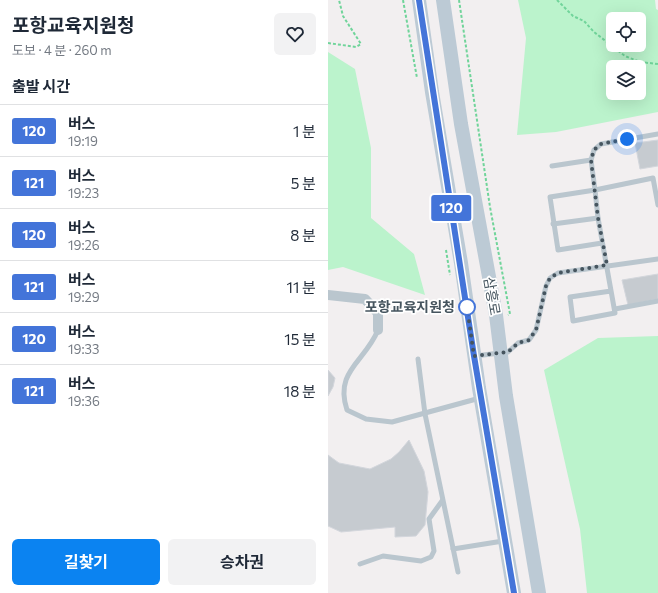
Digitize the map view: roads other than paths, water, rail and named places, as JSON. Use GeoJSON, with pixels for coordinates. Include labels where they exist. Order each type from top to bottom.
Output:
{"type":"FeatureCollection","features":[{"type":"Feature","properties":{"kind":"main road","name":"삼흥로"},"geometry":{"type":"LineString","coordinates":[[419,0],[432,92],[461,263],[474,356],[514,593]]}},
{"type":"Feature","properties":{"kind":"main road","name":"삼흥로"},"geometry":{"type":"LineString","coordinates":[[443,0],[454,80],[539,593]]}},
{"type":"Feature","properties":{"kind":"street"},"geometry":{"type":"LineString","coordinates":[[328,296],[365,299],[378,313],[378,330]]}},
{"type":"Feature","properties":{"kind":"lane"},"geometry":{"type":"LineString","coordinates":[[611,291],[570,297],[573,321],[615,313],[598,218],[591,160],[594,150],[601,144],[658,134]]}},
{"type":"Feature","properties":{"kind":"lane"},"geometry":{"type":"LineString","coordinates":[[552,166],[591,160]]}},
{"type":"Feature","properties":{"kind":"lane"},"geometry":{"type":"LineString","coordinates":[[602,243],[558,250],[550,197],[595,190],[653,178],[658,205]]}},
{"type":"Feature","properties":{"kind":"lane"},"geometry":{"type":"LineString","coordinates":[[553,224],[598,218]]}},
{"type":"Feature","properties":{"kind":"lane"},"geometry":{"type":"LineString","coordinates":[[474,356],[508,352],[518,343],[529,340],[536,330],[546,286],[550,278],[558,273],[658,259]]}},
{"type":"Feature","properties":{"kind":"lane"},"geometry":{"type":"LineString","coordinates":[[614,309],[658,301]]}},
{"type":"Feature","properties":{"kind":"lane"},"geometry":{"type":"LineString","coordinates":[[378,330],[373,343],[346,377],[343,397],[347,410],[366,419],[392,422],[481,398]]}},
{"type":"Feature","properties":{"kind":"lane"},"geometry":{"type":"LineString","coordinates":[[418,359],[425,414],[458,572]]}},
{"type":"Feature","properties":{"kind":"lane"},"geometry":{"type":"LineString","coordinates":[[360,564],[383,556],[421,561],[431,557],[434,551],[429,519],[442,501]]}},
{"type":"Feature","properties":{"kind":"lane"},"geometry":{"type":"LineString","coordinates":[[453,549],[505,541]]}},
{"type":"Feature","properties":{"kind":"place","name":"포항교육지원청"},"geometry":{"type":"Point","coordinates":[467,307]}}]}
